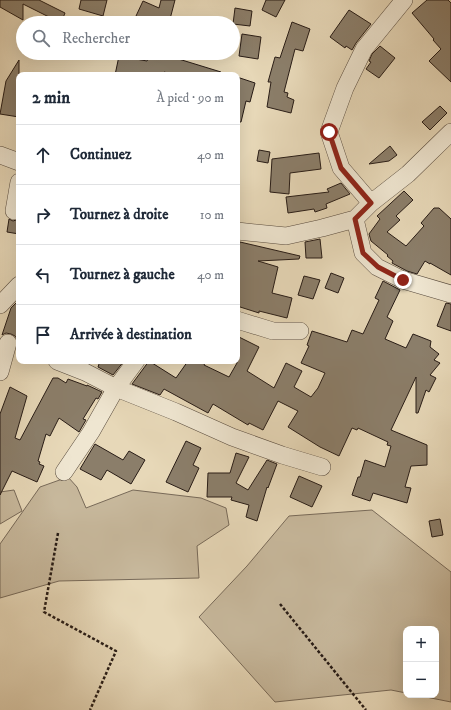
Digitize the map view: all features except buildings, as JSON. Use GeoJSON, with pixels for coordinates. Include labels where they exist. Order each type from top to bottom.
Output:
{"type":"FeatureCollection","features":[{"type":"Feature","properties":{"kind":"street"},"geometry":{"type":"LineString","coordinates":[[371,203],[341,168],[329,132],[345,88],[364,49],[404,0]]}},
{"type":"Feature","properties":{"kind":"street"},"geometry":{"type":"LineString","coordinates":[[240,231],[286,236],[355,219],[371,203],[408,174],[451,132]]}},
{"type":"Feature","properties":{"kind":"street"},"geometry":{"type":"LineString","coordinates":[[0,155],[16,161]]}},
{"type":"Feature","properties":{"kind":"street"},"geometry":{"type":"LineString","coordinates":[[14,211],[16,199]]}},
{"type":"Feature","properties":{"kind":"street"},"geometry":{"type":"LineString","coordinates":[[355,219],[363,253],[378,267],[403,280],[451,294]]}},
{"type":"Feature","properties":{"kind":"street"},"geometry":{"type":"LineString","coordinates":[[0,305],[16,287]]}},
{"type":"Feature","properties":{"kind":"street"},"geometry":{"type":"LineString","coordinates":[[240,321],[273,331],[300,331]]}},
{"type":"Feature","properties":{"kind":"street"},"geometry":{"type":"LineString","coordinates":[[0,372],[9,344]]}},
{"type":"Feature","properties":{"kind":"street"},"geometry":{"type":"LineString","coordinates":[[65,364],[85,372],[116,388],[176,412],[232,437],[282,455],[322,467]]}},
{"type":"Feature","properties":{"kind":"street"},"geometry":{"type":"LineString","coordinates":[[64,472],[91,432],[116,388],[134,364]]}},
{"type":"Feature","properties":{"kind":"path"},"geometry":{"type":"LineString","coordinates":[[58,533],[44,612],[116,652],[90,710]]}},
{"type":"Feature","properties":{"kind":"path"},"geometry":{"type":"LineString","coordinates":[[280,604],[366,710]]}},
{"type":"Feature","properties":{"kind":"shaded area"},"geometry":{"type":"Polygon","coordinates":[[[68,477],[77,487],[86,508],[133,490],[201,498],[226,508],[229,525],[197,546],[199,578],[59,581],[0,598],[0,544],[40,487],[68,477]]]}},
{"type":"Feature","properties":{"kind":"shaded area"},"geometry":{"type":"Polygon","coordinates":[[[14,490],[22,511],[0,524],[0,492],[14,490]]]}},
{"type":"Feature","properties":{"kind":"shaded area"},"geometry":{"type":"Polygon","coordinates":[[[372,510],[451,572],[451,702],[431,698],[439,698],[439,626],[403,626],[403,692],[391,690],[275,702],[199,617],[247,566],[289,516],[372,510]]]}},
{"type":"Feature","properties":{"kind":"route"},"geometry":{"type":"LineString","coordinates":[[329,132],[341,168],[371,203],[355,219],[363,253],[378,267],[403,280]]}}]}
